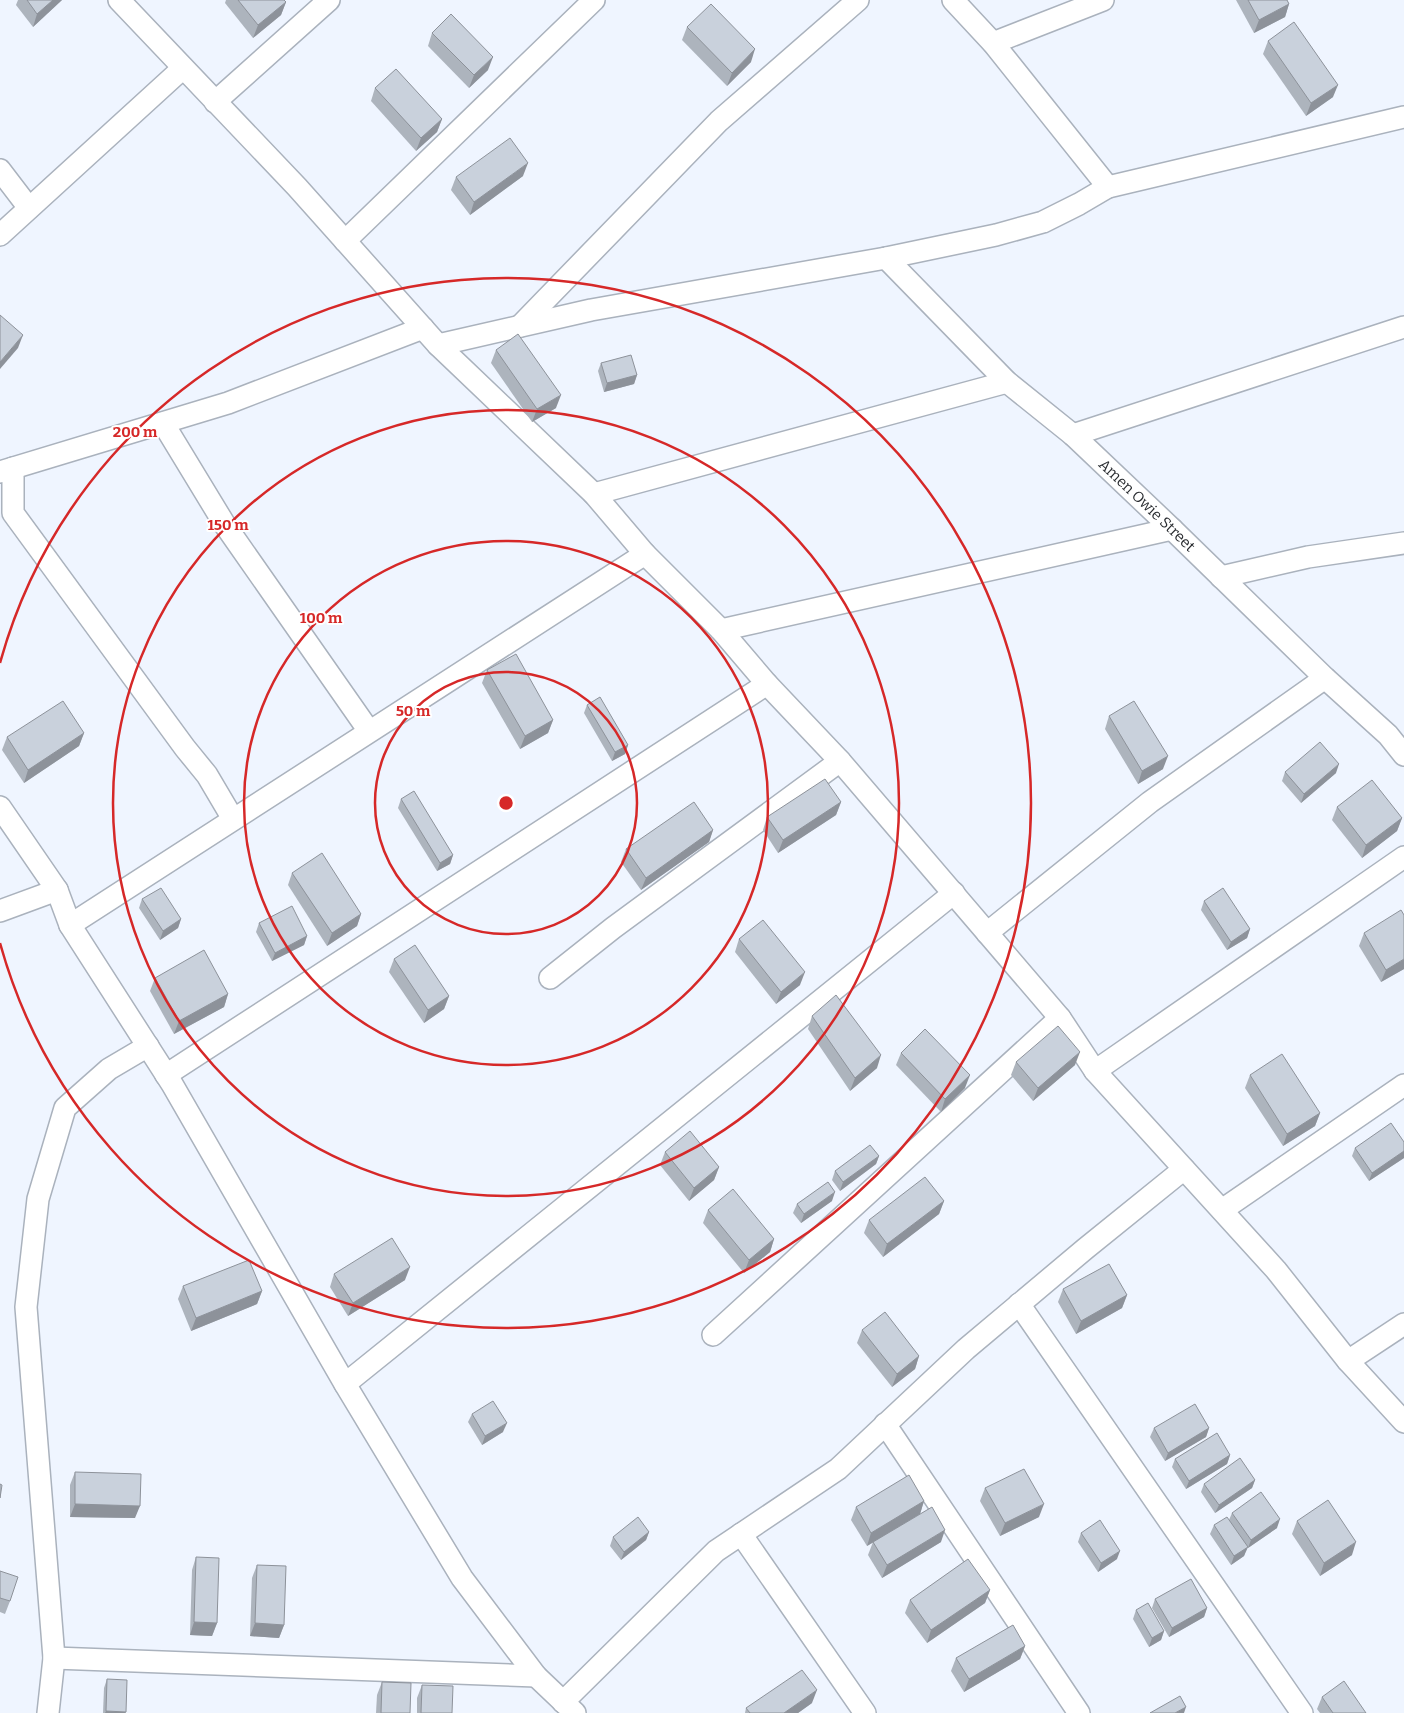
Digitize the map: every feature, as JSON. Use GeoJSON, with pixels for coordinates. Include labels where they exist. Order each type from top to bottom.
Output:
{"type":"FeatureCollection","features":[{"type":"Feature","properties":{"kind":"street"},"geometry":{"type":"LineString","coordinates":[[119,0],[297,187],[438,345],[594,494],[645,554],[721,630],[767,684],[840,761],[1060,1018],[1095,1071],[1276,1270],[1348,1361],[1404,1422]]}},
{"type":"Feature","properties":{"kind":"street"},"geometry":{"type":"LineString","coordinates":[[216,102],[329,0]]}},
{"type":"Feature","properties":{"kind":"street"},"geometry":{"type":"LineString","coordinates":[[345,241],[594,0]]}},
{"type":"Feature","properties":{"kind":"street"},"geometry":{"type":"LineString","coordinates":[[520,326],[719,121],[858,0]]}},
{"type":"Feature","properties":{"kind":"street"},"geometry":{"type":"LineString","coordinates":[[954,0],[993,43],[1108,187]]}},
{"type":"Feature","properties":{"kind":"street"},"geometry":{"type":"LineString","coordinates":[[993,43],[1103,0]]}},
{"type":"Feature","properties":{"kind":"street"},"geometry":{"type":"LineString","coordinates":[[0,235],[183,68]]}},
{"type":"Feature","properties":{"kind":"street"},"geometry":{"type":"LineString","coordinates":[[438,345],[591,310],[886,258],[996,235],[1043,222],[1108,187],[1404,117]]}},
{"type":"Feature","properties":{"kind":"street"},"geometry":{"type":"LineString","coordinates":[[0,170],[29,208]]}},
{"type":"Feature","properties":{"kind":"street","name":"Amen Owie Street"},"geometry":{"type":"LineString","coordinates":[[886,258],[1007,382],[1073,435],[1325,678],[1396,735],[1404,755]]}},
{"type":"Feature","properties":{"kind":"street"},"geometry":{"type":"LineString","coordinates":[[1073,435],[1404,327]]}},
{"type":"Feature","properties":{"kind":"street"},"geometry":{"type":"LineString","coordinates":[[233,819],[207,775],[185,748],[13,513],[6,470],[228,403],[423,328]]}},
{"type":"Feature","properties":{"kind":"street"},"geometry":{"type":"LineString","coordinates":[[594,494],[1007,382]]}},
{"type":"Feature","properties":{"kind":"street"},"geometry":{"type":"LineString","coordinates":[[162,423],[225,526],[369,731]]}},
{"type":"Feature","properties":{"kind":"street"},"geometry":{"type":"LineString","coordinates":[[721,630],[1172,529]]}},
{"type":"Feature","properties":{"kind":"street"},"geometry":{"type":"LineString","coordinates":[[1221,576],[1308,557],[1404,543]]}},
{"type":"Feature","properties":{"kind":"street"},"geometry":{"type":"LineString","coordinates":[[70,925],[645,554]]}},
{"type":"Feature","properties":{"kind":"street"},"geometry":{"type":"LineString","coordinates":[[987,933],[1150,802],[1325,678]]}},
{"type":"Feature","properties":{"kind":"street"},"geometry":{"type":"LineString","coordinates":[[166,1075],[767,684]]}},
{"type":"Feature","properties":{"kind":"street"},"geometry":{"type":"LineString","coordinates":[[550,978],[613,928],[840,761]]}},
{"type":"Feature","properties":{"kind":"street"},"geometry":{"type":"LineString","coordinates":[[0,807],[57,890],[70,925],[166,1075],[345,1384],[462,1578],[536,1676],[569,1707],[716,1551],[838,1469],[966,1349],[1184,1169]]}},
{"type":"Feature","properties":{"kind":"street"},"geometry":{"type":"LineString","coordinates":[[1095,1071],[1404,857]]}},
{"type":"Feature","properties":{"kind":"street"},"geometry":{"type":"LineString","coordinates":[[0,911],[57,890]]}},
{"type":"Feature","properties":{"kind":"street"},"geometry":{"type":"LineString","coordinates":[[345,1384],[954,893]]}},
{"type":"Feature","properties":{"kind":"street"},"geometry":{"type":"LineString","coordinates":[[713,1335],[1060,1018]]}},
{"type":"Feature","properties":{"kind":"street"},"geometry":{"type":"LineString","coordinates":[[48,1713],[54,1658],[26,1307],[38,1199],[65,1108],[109,1069],[148,1046]]}},
{"type":"Feature","properties":{"kind":"street"},"geometry":{"type":"LineString","coordinates":[[1222,1210],[1404,1085]]}},
{"type":"Feature","properties":{"kind":"street"},"geometry":{"type":"LineString","coordinates":[[1019,1304],[1302,1713]]}},
{"type":"Feature","properties":{"kind":"street"},"geometry":{"type":"LineString","coordinates":[[1348,1361],[1404,1324]]}},
{"type":"Feature","properties":{"kind":"street"},"geometry":{"type":"LineString","coordinates":[[886,1424],[1079,1713]]}},
{"type":"Feature","properties":{"kind":"street"},"geometry":{"type":"LineString","coordinates":[[741,1534],[865,1713]]}},
{"type":"Feature","properties":{"kind":"street"},"geometry":{"type":"LineString","coordinates":[[54,1658],[536,1676]]}},
{"type":"Feature","properties":{"kind":"building"},"geometry":{"type":"Polygon","coordinates":[[[27,0],[53,0],[37,14],[27,0]]]}},
{"type":"Feature","properties":{"kind":"building"},"geometry":{"type":"Polygon","coordinates":[[[238,0],[284,0],[286,2],[258,25],[238,0]]]}},
{"type":"Feature","properties":{"kind":"building"},"geometry":{"type":"Polygon","coordinates":[[[1248,0],[1287,0],[1289,4],[1259,20],[1248,0]]]}},
{"type":"Feature","properties":{"kind":"building"},"geometry":{"type":"Polygon","coordinates":[[[711,4],[755,49],[732,73],[687,27],[711,4]]]}},
{"type":"Feature","properties":{"kind":"building"},"geometry":{"type":"Polygon","coordinates":[[[451,14],[493,57],[474,75],[432,33],[451,14]]]}},
{"type":"Feature","properties":{"kind":"building"},"geometry":{"type":"Polygon","coordinates":[[[1294,22],[1338,85],[1311,103],[1268,41],[1294,22]]]}},
{"type":"Feature","properties":{"kind":"building"},"geometry":{"type":"Polygon","coordinates":[[[396,69],[442,119],[421,138],[375,88],[396,69]]]}},
{"type":"Feature","properties":{"kind":"building"},"geometry":{"type":"Polygon","coordinates":[[[510,138],[528,163],[474,202],[456,177],[510,138]]]}},
{"type":"Feature","properties":{"kind":"building"},"geometry":{"type":"Polygon","coordinates":[[[0,315],[23,335],[0,362],[0,315]]]}},
{"type":"Feature","properties":{"kind":"building"},"geometry":{"type":"Polygon","coordinates":[[[518,334],[561,395],[537,409],[496,350],[518,334]]]}},
{"type":"Feature","properties":{"kind":"building"},"geometry":{"type":"Polygon","coordinates":[[[631,355],[637,375],[607,383],[601,363],[631,355]]]}},
{"type":"Feature","properties":{"kind":"building"},"geometry":{"type":"Polygon","coordinates":[[[516,654],[553,720],[525,736],[487,670],[516,654]]]}},
{"type":"Feature","properties":{"kind":"building"},"geometry":{"type":"Polygon","coordinates":[[[600,697],[628,745],[615,752],[587,705],[600,697]]]}},
{"type":"Feature","properties":{"kind":"building"},"geometry":{"type":"Polygon","coordinates":[[[63,701],[84,733],[28,770],[7,737],[63,701]]]}},
{"type":"Feature","properties":{"kind":"building"},"geometry":{"type":"Polygon","coordinates":[[[1134,701],[1168,756],[1142,771],[1109,716],[1134,701]]]}},
{"type":"Feature","properties":{"kind":"building"},"geometry":{"type":"Polygon","coordinates":[[[1320,742],[1339,764],[1304,794],[1285,772],[1320,742]]]}},
{"type":"Feature","properties":{"kind":"building"},"geometry":{"type":"Polygon","coordinates":[[[825,779],[841,802],[783,840],[767,817],[825,779]]]}},
{"type":"Feature","properties":{"kind":"building"},"geometry":{"type":"Polygon","coordinates":[[[1372,780],[1402,818],[1366,845],[1337,807],[1372,780]]]}},
{"type":"Feature","properties":{"kind":"building"},"geometry":{"type":"Polygon","coordinates":[[[414,791],[453,855],[440,863],[401,799],[414,791]]]}},
{"type":"Feature","properties":{"kind":"building"},"geometry":{"type":"Polygon","coordinates":[[[694,802],[713,830],[646,878],[626,849],[694,802]]]}},
{"type":"Feature","properties":{"kind":"building"},"geometry":{"type":"Polygon","coordinates":[[[322,853],[361,914],[332,933],[292,873],[322,853]]]}},
{"type":"Feature","properties":{"kind":"building"},"geometry":{"type":"Polygon","coordinates":[[[161,888],[181,919],[163,931],[142,899],[161,888]]]}},
{"type":"Feature","properties":{"kind":"building"},"geometry":{"type":"Polygon","coordinates":[[[1223,888],[1250,929],[1231,942],[1204,901],[1223,888]]]}},
{"type":"Feature","properties":{"kind":"building"},"geometry":{"type":"Polygon","coordinates":[[[292,906],[307,936],[275,953],[259,923],[292,906]]]}},
{"type":"Feature","properties":{"kind":"building"},"geometry":{"type":"Polygon","coordinates":[[[1401,910],[1404,915],[1404,959],[1386,970],[1364,933],[1401,910]]]}},
{"type":"Feature","properties":{"kind":"building"},"geometry":{"type":"Polygon","coordinates":[[[763,920],[805,972],[781,992],[739,939],[763,920]]]}},
{"type":"Feature","properties":{"kind":"building"},"geometry":{"type":"Polygon","coordinates":[[[415,945],[449,996],[428,1010],[394,959],[415,945]]]}},
{"type":"Feature","properties":{"kind":"building"},"geometry":{"type":"Polygon","coordinates":[[[204,950],[228,994],[179,1021],[155,978],[204,950]]]}},
{"type":"Feature","properties":{"kind":"building"},"geometry":{"type":"Polygon","coordinates":[[[836,995],[881,1055],[855,1078],[812,1016],[836,995]]]}},
{"type":"Feature","properties":{"kind":"building"},"geometry":{"type":"Polygon","coordinates":[[[1058,1026],[1080,1052],[1038,1088],[1016,1062],[1058,1026]]]}},
{"type":"Feature","properties":{"kind":"building"},"geometry":{"type":"Polygon","coordinates":[[[925,1029],[970,1075],[945,1099],[901,1053],[925,1029]]]}},
{"type":"Feature","properties":{"kind":"building"},"geometry":{"type":"Polygon","coordinates":[[[1282,1054],[1320,1113],[1287,1134],[1250,1075],[1282,1054]]]}},
{"type":"Feature","properties":{"kind":"building"},"geometry":{"type":"Polygon","coordinates":[[[1391,1123],[1404,1142],[1404,1151],[1372,1173],[1355,1148],[1391,1123]]]}},
{"type":"Feature","properties":{"kind":"building"},"geometry":{"type":"Polygon","coordinates":[[[690,1131],[719,1167],[694,1188],[665,1152],[690,1131]]]}},
{"type":"Feature","properties":{"kind":"building"},"geometry":{"type":"Polygon","coordinates":[[[870,1145],[879,1156],[843,1182],[835,1171],[870,1145]]]}},
{"type":"Feature","properties":{"kind":"building"},"geometry":{"type":"Polygon","coordinates":[[[925,1177],[944,1201],[887,1244],[869,1220],[925,1177]]]}},
{"type":"Feature","properties":{"kind":"building"},"geometry":{"type":"Polygon","coordinates":[[[828,1182],[835,1192],[804,1214],[797,1204],[828,1182]]]}},
{"type":"Feature","properties":{"kind":"building"},"geometry":{"type":"Polygon","coordinates":[[[733,1189],[774,1239],[749,1260],[708,1210],[733,1189]]]}},
{"type":"Feature","properties":{"kind":"building"},"geometry":{"type":"Polygon","coordinates":[[[392,1238],[410,1267],[353,1303],[334,1274],[392,1238]]]}},
{"type":"Feature","properties":{"kind":"building"},"geometry":{"type":"Polygon","coordinates":[[[249,1260],[262,1291],[196,1318],[183,1286],[249,1260]]]}},
{"type":"Feature","properties":{"kind":"building"},"geometry":{"type":"Polygon","coordinates":[[[1109,1264],[1127,1295],[1081,1321],[1063,1289],[1109,1264]]]}},
{"type":"Feature","properties":{"kind":"building"},"geometry":{"type":"Polygon","coordinates":[[[885,1312],[919,1356],[897,1374],[862,1330],[885,1312]]]}},
{"type":"Feature","properties":{"kind":"building"},"geometry":{"type":"Polygon","coordinates":[[[493,1401],[507,1423],[485,1436],[472,1414],[493,1401]]]}},
{"type":"Feature","properties":{"kind":"building"},"geometry":{"type":"Polygon","coordinates":[[[1195,1404],[1209,1428],[1168,1453],[1154,1428],[1195,1404]]]}},
{"type":"Feature","properties":{"kind":"building"},"geometry":{"type":"Polygon","coordinates":[[[1217,1433],[1230,1455],[1189,1481],[1175,1459],[1217,1433]]]}},
{"type":"Feature","properties":{"kind":"building"},"geometry":{"type":"Polygon","coordinates":[[[1240,1458],[1255,1480],[1219,1505],[1204,1484],[1240,1458]]]}},
{"type":"Feature","properties":{"kind":"building"},"geometry":{"type":"Polygon","coordinates":[[[1024,1469],[1044,1504],[1005,1523],[985,1488],[1024,1469]]]}},
{"type":"Feature","properties":{"kind":"building"},"geometry":{"type":"Polygon","coordinates":[[[75,1472],[141,1474],[140,1506],[75,1504],[75,1472]]]}},
{"type":"Feature","properties":{"kind":"building"},"geometry":{"type":"Polygon","coordinates":[[[909,1475],[924,1501],[871,1533],[856,1507],[909,1475]]]}},
{"type":"Feature","properties":{"kind":"building"},"geometry":{"type":"Polygon","coordinates":[[[1261,1492],[1280,1519],[1251,1540],[1232,1513],[1261,1492]]]}},
{"type":"Feature","properties":{"kind":"building"},"geometry":{"type":"Polygon","coordinates":[[[1328,1500],[1356,1542],[1324,1563],[1297,1521],[1328,1500]]]}},
{"type":"Feature","properties":{"kind":"building"},"geometry":{"type":"Polygon","coordinates":[[[932,1507],[945,1530],[887,1565],[873,1542],[932,1507]]]}},
{"type":"Feature","properties":{"kind":"building"},"geometry":{"type":"Polygon","coordinates":[[[638,1517],[649,1532],[624,1552],[613,1537],[638,1517]]]}},
{"type":"Feature","properties":{"kind":"building"},"geometry":{"type":"Polygon","coordinates":[[[1227,1517],[1248,1547],[1234,1556],[1214,1525],[1227,1517]]]}},
{"type":"Feature","properties":{"kind":"building"},"geometry":{"type":"Polygon","coordinates":[[[1100,1520],[1120,1551],[1101,1563],[1081,1533],[1100,1520]]]}},
{"type":"Feature","properties":{"kind":"building"},"geometry":{"type":"Polygon","coordinates":[[[196,1557],[219,1558],[217,1623],[194,1622],[196,1557]]]}},
{"type":"Feature","properties":{"kind":"building"},"geometry":{"type":"Polygon","coordinates":[[[968,1559],[990,1590],[931,1630],[910,1600],[968,1559]]]}},
{"type":"Feature","properties":{"kind":"building"},"geometry":{"type":"Polygon","coordinates":[[[257,1565],[286,1566],[284,1625],[255,1623],[257,1565]]]}},
{"type":"Feature","properties":{"kind":"building"},"geometry":{"type":"Polygon","coordinates":[[[0,1571],[18,1577],[10,1601],[0,1598],[0,1571]]]}},
{"type":"Feature","properties":{"kind":"building"},"geometry":{"type":"Polygon","coordinates":[[[1191,1579],[1207,1608],[1172,1628],[1155,1599],[1191,1579]]]}},
{"type":"Feature","properties":{"kind":"building"},"geometry":{"type":"Polygon","coordinates":[[[1148,1603],[1164,1631],[1152,1638],[1136,1610],[1148,1603]]]}},
{"type":"Feature","properties":{"kind":"building"},"geometry":{"type":"Polygon","coordinates":[[[1013,1625],[1025,1646],[969,1679],[956,1658],[1013,1625]]]}},
{"type":"Feature","properties":{"kind":"building"},"geometry":{"type":"Polygon","coordinates":[[[802,1670],[817,1690],[784,1713],[750,1713],[746,1708],[802,1670]]]}},
{"type":"Feature","properties":{"kind":"building"},"geometry":{"type":"Polygon","coordinates":[[[107,1679],[127,1680],[126,1712],[106,1711],[107,1679]]]}},
{"type":"Feature","properties":{"kind":"building"},"geometry":{"type":"Polygon","coordinates":[[[1344,1681],[1366,1713],[1333,1713],[1322,1697],[1344,1681]]]}},
{"type":"Feature","properties":{"kind":"building"},"geometry":{"type":"Polygon","coordinates":[[[382,1682],[411,1683],[410,1713],[381,1713],[382,1682]]]}},
{"type":"Feature","properties":{"kind":"building"},"geometry":{"type":"Polygon","coordinates":[[[422,1685],[453,1686],[452,1713],[421,1713],[422,1685]]]}},
{"type":"Feature","properties":{"kind":"building"},"geometry":{"type":"Polygon","coordinates":[[[1180,1696],[1186,1707],[1175,1713],[1150,1713],[1180,1696]]]}}]}
